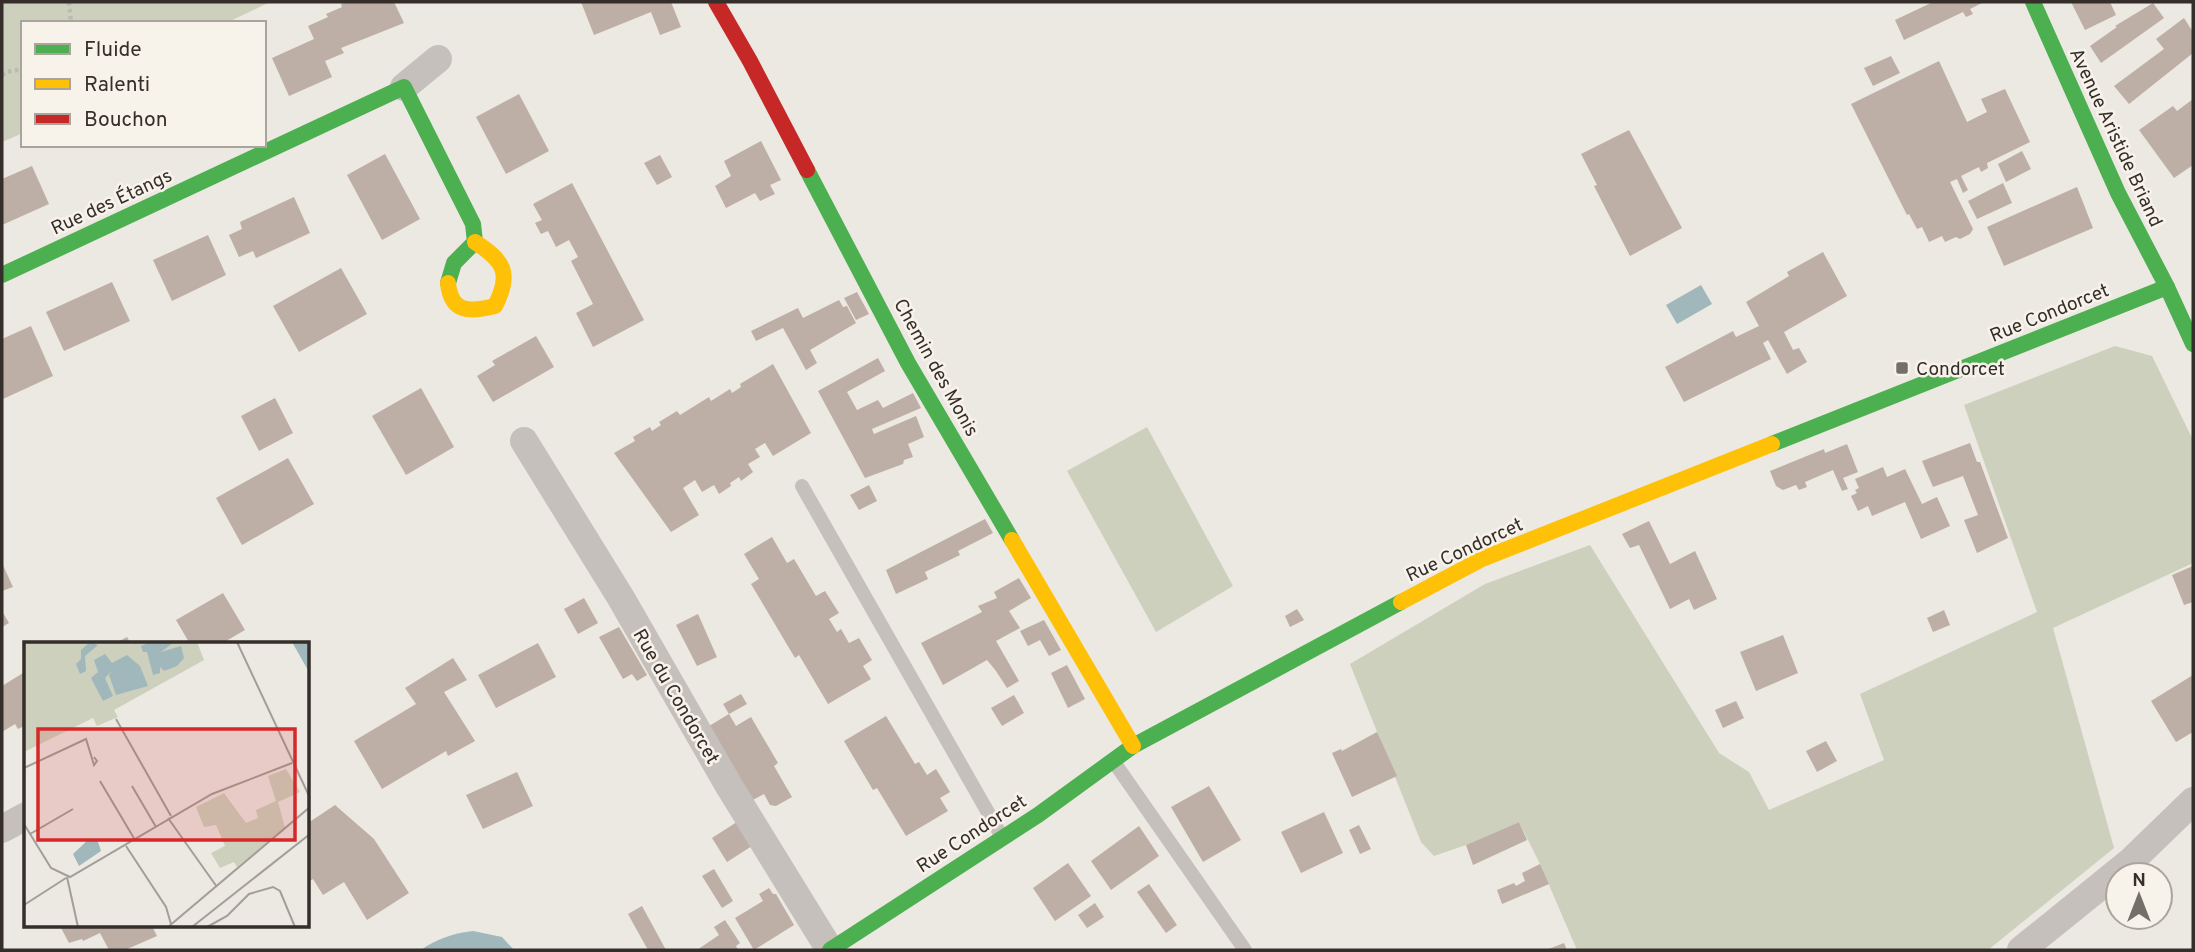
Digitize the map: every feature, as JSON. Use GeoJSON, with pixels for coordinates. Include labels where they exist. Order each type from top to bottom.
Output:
{"type":"FeatureCollection","features":[{"type":"Feature","properties":{"kind":"street","name":"Chemin des Monis"},"geometry":{"type":"LineString","coordinates":[[716,2],[750,61],[908,363],[1133,746]]}},
{"type":"Feature","properties":{"kind":"street","name":"Avenue Aristide Briand"},"geometry":{"type":"LineString","coordinates":[[2033,2],[2118,193],[2193,344]]}},
{"type":"Feature","properties":{"kind":"street"},"geometry":{"type":"LineString","coordinates":[[438,59],[404,87],[473,224],[475,242]]}},
{"type":"Feature","properties":{"kind":"street","name":"Rue des Étangs"},"geometry":{"type":"LineString","coordinates":[[2,275],[404,87]]}},
{"type":"Feature","properties":{"kind":"street","name":"Rue Condorcet"},"geometry":{"type":"LineString","coordinates":[[830,950],[1003,838],[1133,746],[1482,559],[2167,287]]}},
{"type":"Feature","properties":{"kind":"street","name":"Rue du Condorcet"},"geometry":{"type":"LineString","coordinates":[[524,441],[621,598],[729,786],[830,950]]}},
{"type":"Feature","properties":{"kind":"street"},"geometry":{"type":"LineString","coordinates":[[2021,950],[2130,862],[2193,802]]}},
{"type":"Feature","properties":{"kind":"street"},"geometry":{"type":"LineString","coordinates":[[2,829],[24,817]]}},
{"type":"Feature","properties":{"kind":"lane"},"geometry":{"type":"LineString","coordinates":[[802,486],[1003,838]]}},
{"type":"Feature","properties":{"kind":"lane"},"geometry":{"type":"LineString","coordinates":[[1113,760],[1245,950]]}},
{"type":"Feature","properties":{"kind":"path"},"geometry":{"type":"LineString","coordinates":[[69,2],[71,21]]}},
{"type":"Feature","properties":{"kind":"path"},"geometry":{"type":"LineString","coordinates":[[2,75],[21,69]]}},
{"type":"Feature","properties":{"kind":"green space"},"geometry":{"type":"Polygon","coordinates":[[[2,2],[270,2],[230,21],[21,21],[21,134],[2,142],[2,2]]]}},
{"type":"Feature","properties":{"kind":"green space"},"geometry":{"type":"Polygon","coordinates":[[[2115,346],[2152,356],[2193,440],[2193,563],[2053,628],[2114,848],[1988,950],[1577,950],[1519,822],[1434,856],[1421,842],[1350,664],[1485,584],[1590,545],[1719,753],[1749,772],[1769,810],[1884,760],[1860,694],[2037,612],[1964,405],[2115,346]]]}},
{"type":"Feature","properties":{"kind":"green space"},"geometry":{"type":"Polygon","coordinates":[[[1147,427],[1233,586],[1156,632],[1067,471],[1147,427]]]}},
{"type":"Feature","properties":{"kind":"water"},"geometry":{"type":"Polygon","coordinates":[[[1701,285],[1712,304],[1677,324],[1666,305],[1701,285]]]}},
{"type":"Feature","properties":{"kind":"water"},"geometry":{"type":"Polygon","coordinates":[[[473,931],[502,937],[514,950],[421,950],[446,937],[473,931]]]}},
{"type":"Feature","properties":{"kind":"building"},"geometry":{"type":"Polygon","coordinates":[[[347,2],[394,2],[404,23],[341,48],[344,53],[325,61],[332,77],[289,96],[272,58],[314,39],[308,26],[328,17],[326,14],[347,2]]]}},
{"type":"Feature","properties":{"kind":"building"},"geometry":{"type":"Polygon","coordinates":[[[581,2],[671,2],[681,27],[660,35],[651,12],[594,35],[581,2]]]}},
{"type":"Feature","properties":{"kind":"building"},"geometry":{"type":"Polygon","coordinates":[[[1933,2],[1984,2],[1970,9],[1973,14],[1966,17],[1963,12],[1904,40],[1895,20],[1933,2]]]}},
{"type":"Feature","properties":{"kind":"building"},"geometry":{"type":"Polygon","coordinates":[[[2071,2],[2110,2],[2116,15],[2085,30],[2071,2]]]}},
{"type":"Feature","properties":{"kind":"building"},"geometry":{"type":"Polygon","coordinates":[[[2153,3],[2164,18],[2101,63],[2090,46],[2117,27],[2115,26],[2153,3]]]}},
{"type":"Feature","properties":{"kind":"building"},"geometry":{"type":"Polygon","coordinates":[[[2184,18],[2193,32],[2193,53],[2129,104],[2114,86],[2164,49],[2156,39],[2184,18]]]}},
{"type":"Feature","properties":{"kind":"building"},"geometry":{"type":"Polygon","coordinates":[[[1891,56],[1900,73],[1873,86],[1864,68],[1891,56]]]}},
{"type":"Feature","properties":{"kind":"building"},"geometry":{"type":"Polygon","coordinates":[[[1939,61],[1967,122],[1987,112],[1981,99],[2005,89],[2030,142],[1987,163],[1988,168],[1981,172],[1979,167],[1961,176],[1968,190],[1963,193],[1957,179],[1950,182],[1973,229],[1970,234],[1960,239],[1956,237],[1945,242],[1942,236],[1929,242],[1922,227],[1917,229],[1909,214],[1907,215],[1851,104],[1939,61]]]}},
{"type":"Feature","properties":{"kind":"building"},"geometry":{"type":"Polygon","coordinates":[[[519,94],[549,151],[506,174],[476,117],[519,94]]]}},
{"type":"Feature","properties":{"kind":"building"},"geometry":{"type":"Polygon","coordinates":[[[2193,99],[2193,165],[2174,178],[2139,130],[2173,106],[2177,111],[2193,99]]]}},
{"type":"Feature","properties":{"kind":"building"},"geometry":{"type":"Polygon","coordinates":[[[1629,130],[1682,228],[1630,256],[1594,186],[1597,185],[1581,154],[1629,130]]]}},
{"type":"Feature","properties":{"kind":"building"},"geometry":{"type":"Polygon","coordinates":[[[761,141],[781,180],[770,185],[775,194],[760,201],[755,193],[726,208],[715,186],[731,176],[724,161],[761,141]]]}},
{"type":"Feature","properties":{"kind":"building"},"geometry":{"type":"Polygon","coordinates":[[[2022,151],[2031,169],[2006,182],[1998,164],[2022,151]]]}},
{"type":"Feature","properties":{"kind":"building"},"geometry":{"type":"Polygon","coordinates":[[[385,154],[420,219],[382,240],[347,175],[385,154]]]}},
{"type":"Feature","properties":{"kind":"building"},"geometry":{"type":"Polygon","coordinates":[[[660,155],[672,177],[657,185],[644,163],[660,155]]]}},
{"type":"Feature","properties":{"kind":"building"},"geometry":{"type":"Polygon","coordinates":[[[32,166],[49,204],[2,225],[2,179],[32,166]]]}},
{"type":"Feature","properties":{"kind":"building"},"geometry":{"type":"Polygon","coordinates":[[[572,183],[644,320],[593,347],[576,313],[593,304],[571,261],[578,257],[569,240],[556,247],[548,231],[541,234],[535,223],[542,220],[533,204],[572,183]]]}},
{"type":"Feature","properties":{"kind":"building"},"geometry":{"type":"Polygon","coordinates":[[[2003,183],[2012,203],[1977,219],[1968,201],[2003,183]]]}},
{"type":"Feature","properties":{"kind":"building"},"geometry":{"type":"Polygon","coordinates":[[[2077,187],[2093,228],[2004,266],[1987,227],[2077,187]]]}},
{"type":"Feature","properties":{"kind":"building"},"geometry":{"type":"Polygon","coordinates":[[[294,197],[310,233],[256,258],[253,251],[239,257],[229,235],[242,229],[240,222],[294,197]]]}},
{"type":"Feature","properties":{"kind":"building"},"geometry":{"type":"Polygon","coordinates":[[[208,235],[226,275],[172,301],[153,260],[208,235]]]}},
{"type":"Feature","properties":{"kind":"building"},"geometry":{"type":"Polygon","coordinates":[[[1823,252],[1847,296],[1784,332],[1793,350],[1799,348],[1807,362],[1787,374],[1768,340],[1763,343],[1771,359],[1684,402],[1665,367],[1733,331],[1736,337],[1759,326],[1746,302],[1789,276],[1787,272],[1823,252]]]}},
{"type":"Feature","properties":{"kind":"building"},"geometry":{"type":"Polygon","coordinates":[[[341,268],[367,314],[299,352],[273,306],[341,268]]]}},
{"type":"Feature","properties":{"kind":"building"},"geometry":{"type":"Polygon","coordinates":[[[112,282],[130,321],[64,351],[46,312],[112,282]]]}},
{"type":"Feature","properties":{"kind":"building"},"geometry":{"type":"Polygon","coordinates":[[[857,292],[869,314],[856,320],[844,298],[857,292]]]}},
{"type":"Feature","properties":{"kind":"building"},"geometry":{"type":"Polygon","coordinates":[[[839,300],[843,307],[847,306],[856,323],[810,350],[817,363],[806,370],[783,328],[756,341],[751,331],[798,308],[803,318],[839,300]]]}},
{"type":"Feature","properties":{"kind":"building"},"geometry":{"type":"Polygon","coordinates":[[[31,326],[53,376],[3,399],[2,339],[31,326]]]}},
{"type":"Feature","properties":{"kind":"building"},"geometry":{"type":"Polygon","coordinates":[[[536,336],[554,367],[493,402],[477,376],[495,365],[492,361],[536,336]]]}},
{"type":"Feature","properties":{"kind":"building"},"geometry":{"type":"Polygon","coordinates":[[[878,358],[885,371],[847,392],[857,410],[878,400],[883,408],[913,393],[921,408],[872,429],[874,434],[916,416],[924,437],[908,444],[913,457],[904,460],[903,464],[865,478],[818,391],[878,358]]]}},
{"type":"Feature","properties":{"kind":"building"},"geometry":{"type":"Polygon","coordinates":[[[773,364],[811,433],[773,456],[765,443],[755,449],[760,457],[748,464],[753,472],[741,481],[739,477],[719,494],[714,485],[702,492],[695,480],[683,488],[699,515],[671,532],[614,453],[635,441],[633,437],[650,427],[652,431],[661,425],[659,422],[677,411],[680,415],[709,397],[711,401],[730,389],[732,393],[741,387],[740,384],[773,364]]]}},
{"type":"Feature","properties":{"kind":"building"},"geometry":{"type":"Polygon","coordinates":[[[421,388],[454,447],[406,475],[372,416],[421,388]]]}},
{"type":"Feature","properties":{"kind":"building"},"geometry":{"type":"Polygon","coordinates":[[[275,398],[293,433],[259,451],[241,416],[275,398]]]}},
{"type":"Feature","properties":{"kind":"building"},"geometry":{"type":"Polygon","coordinates":[[[1970,443],[1977,462],[1980,462],[2008,538],[1977,553],[1964,520],[1978,515],[1963,476],[1933,487],[1922,461],[1970,443]]]}},
{"type":"Feature","properties":{"kind":"building"},"geometry":{"type":"Polygon","coordinates":[[[1847,444],[1858,472],[1843,478],[1848,489],[1842,491],[1833,470],[1805,482],[1807,487],[1799,490],[1796,485],[1783,490],[1776,486],[1770,471],[1824,449],[1825,453],[1847,444]]]}},
{"type":"Feature","properties":{"kind":"building"},"geometry":{"type":"Polygon","coordinates":[[[288,458],[314,504],[242,545],[216,498],[288,458]]]}},
{"type":"Feature","properties":{"kind":"building"},"geometry":{"type":"Polygon","coordinates":[[[1883,467],[1887,477],[1905,469],[1922,504],[1937,497],[1950,526],[1921,539],[1905,502],[1872,516],[1868,506],[1858,511],[1851,496],[1857,493],[1855,490],[1859,488],[1855,479],[1883,467]]]}},
{"type":"Feature","properties":{"kind":"building"},"geometry":{"type":"Polygon","coordinates":[[[869,485],[877,501],[859,510],[850,495],[869,485]]]}},
{"type":"Feature","properties":{"kind":"building"},"geometry":{"type":"Polygon","coordinates":[[[985,519],[993,533],[958,551],[960,555],[925,572],[928,579],[896,594],[886,570],[985,519]]]}},
{"type":"Feature","properties":{"kind":"building"},"geometry":{"type":"Polygon","coordinates":[[[1649,521],[1670,564],[1695,551],[1717,599],[1694,610],[1689,599],[1670,609],[1639,545],[1630,548],[1622,534],[1649,521]]]}},
{"type":"Feature","properties":{"kind":"building"},"geometry":{"type":"Polygon","coordinates":[[[772,537],[787,563],[794,559],[816,596],[825,591],[839,613],[829,619],[837,632],[841,629],[849,643],[859,638],[872,660],[863,666],[871,679],[828,704],[799,655],[795,658],[751,584],[759,579],[744,554],[772,537]]]}},
{"type":"Feature","properties":{"kind":"building"},"geometry":{"type":"Polygon","coordinates":[[[2,563],[13,587],[2,591],[2,563]]]}},
{"type":"Feature","properties":{"kind":"building"},"geometry":{"type":"Polygon","coordinates":[[[2193,566],[2193,602],[2184,605],[2172,575],[2193,566]]]}},
{"type":"Feature","properties":{"kind":"building"},"geometry":{"type":"Polygon","coordinates":[[[1019,578],[1031,598],[1009,611],[1020,628],[996,641],[1019,681],[1007,688],[987,660],[943,685],[921,643],[982,612],[978,606],[997,598],[994,592],[1019,578]]]}},
{"type":"Feature","properties":{"kind":"building"},"geometry":{"type":"Polygon","coordinates":[[[223,593],[245,630],[226,642],[189,642],[176,620],[223,593]]]}},
{"type":"Feature","properties":{"kind":"building"},"geometry":{"type":"Polygon","coordinates":[[[584,598],[598,623],[578,634],[564,609],[584,598]]]}},
{"type":"Feature","properties":{"kind":"building"},"geometry":{"type":"Polygon","coordinates":[[[1297,609],[1304,620],[1290,627],[1285,616],[1297,609]]]}},
{"type":"Feature","properties":{"kind":"building"},"geometry":{"type":"Polygon","coordinates":[[[1944,610],[1950,625],[1933,632],[1927,618],[1944,610]]]}},
{"type":"Feature","properties":{"kind":"building"},"geometry":{"type":"Polygon","coordinates":[[[2,611],[9,623],[2,627],[2,611]]]}},
{"type":"Feature","properties":{"kind":"building"},"geometry":{"type":"Polygon","coordinates":[[[698,614],[717,657],[697,666],[676,625],[698,614]]]}},
{"type":"Feature","properties":{"kind":"building"},"geometry":{"type":"Polygon","coordinates":[[[1044,620],[1061,650],[1049,656],[1040,640],[1028,646],[1020,631],[1044,620]]]}},
{"type":"Feature","properties":{"kind":"building"},"geometry":{"type":"Polygon","coordinates":[[[619,627],[647,675],[637,681],[632,674],[623,679],[599,637],[619,627]]]}},
{"type":"Feature","properties":{"kind":"building"},"geometry":{"type":"Polygon","coordinates":[[[1783,635],[1798,673],[1756,691],[1740,652],[1783,635]]]}},
{"type":"Feature","properties":{"kind":"building"},"geometry":{"type":"Polygon","coordinates":[[[538,643],[556,677],[496,708],[478,675],[538,643]]]}},
{"type":"Feature","properties":{"kind":"building"},"geometry":{"type":"Polygon","coordinates":[[[453,658],[467,680],[444,692],[475,741],[448,756],[446,751],[382,789],[354,741],[416,704],[405,688],[453,658]]]}},
{"type":"Feature","properties":{"kind":"building"},"geometry":{"type":"Polygon","coordinates":[[[1067,665],[1085,699],[1068,708],[1051,673],[1067,665]]]}},
{"type":"Feature","properties":{"kind":"building"},"geometry":{"type":"Polygon","coordinates":[[[24,675],[24,726],[18,729],[15,724],[2,732],[2,686],[24,675]]]}},
{"type":"Feature","properties":{"kind":"building"},"geometry":{"type":"Polygon","coordinates":[[[2193,675],[2193,732],[2176,742],[2151,701],[2193,675]]]}},
{"type":"Feature","properties":{"kind":"building"},"geometry":{"type":"Polygon","coordinates":[[[741,694],[747,704],[729,714],[723,704],[741,694]]]}},
{"type":"Feature","properties":{"kind":"building"},"geometry":{"type":"Polygon","coordinates":[[[1014,695],[1024,713],[1002,726],[991,708],[1014,695]]]}},
{"type":"Feature","properties":{"kind":"building"},"geometry":{"type":"Polygon","coordinates":[[[1736,701],[1744,718],[1723,728],[1715,710],[1736,701]]]}},
{"type":"Feature","properties":{"kind":"building"},"geometry":{"type":"Polygon","coordinates":[[[729,714],[736,726],[751,717],[778,763],[774,766],[792,797],[776,806],[770,805],[764,794],[749,802],[709,726],[729,714]]]}},
{"type":"Feature","properties":{"kind":"building"},"geometry":{"type":"Polygon","coordinates":[[[886,716],[915,764],[919,762],[927,775],[936,769],[950,792],[940,798],[948,811],[906,836],[877,788],[873,790],[844,741],[886,716]]]}},
{"type":"Feature","properties":{"kind":"building"},"geometry":{"type":"Polygon","coordinates":[[[1377,732],[1397,776],[1352,797],[1332,753],[1341,749],[1342,751],[1377,732]]]}},
{"type":"Feature","properties":{"kind":"building"},"geometry":{"type":"Polygon","coordinates":[[[1826,741],[1837,761],[1817,772],[1806,751],[1826,741]]]}},
{"type":"Feature","properties":{"kind":"building"},"geometry":{"type":"Polygon","coordinates":[[[517,772],[533,806],[483,829],[466,795],[517,772]]]}},
{"type":"Feature","properties":{"kind":"building"},"geometry":{"type":"Polygon","coordinates":[[[1209,786],[1241,840],[1203,862],[1171,807],[1209,786]]]}},
{"type":"Feature","properties":{"kind":"building"},"geometry":{"type":"Polygon","coordinates":[[[335,805],[374,839],[409,893],[367,920],[344,882],[323,895],[313,879],[310,881],[310,822],[335,805]]]}},
{"type":"Feature","properties":{"kind":"building"},"geometry":{"type":"Polygon","coordinates":[[[1324,812],[1343,853],[1301,873],[1281,832],[1324,812]]]}},
{"type":"Feature","properties":{"kind":"building"},"geometry":{"type":"Polygon","coordinates":[[[740,820],[755,844],[727,862],[712,838],[740,820]]]}},
{"type":"Feature","properties":{"kind":"building"},"geometry":{"type":"Polygon","coordinates":[[[1519,822],[1527,840],[1473,865],[1466,845],[1519,822]]]}},
{"type":"Feature","properties":{"kind":"building"},"geometry":{"type":"Polygon","coordinates":[[[1359,825],[1371,849],[1360,854],[1349,830],[1359,825]]]}},
{"type":"Feature","properties":{"kind":"building"},"geometry":{"type":"Polygon","coordinates":[[[1139,826],[1159,856],[1111,890],[1091,861],[1139,826]]]}},
{"type":"Feature","properties":{"kind":"building"},"geometry":{"type":"Polygon","coordinates":[[[1068,863],[1091,896],[1055,921],[1033,888],[1068,863]]]}},
{"type":"Feature","properties":{"kind":"building"},"geometry":{"type":"Polygon","coordinates":[[[1540,864],[1549,884],[1502,904],[1497,890],[1525,881],[1522,873],[1540,864]]]}},
{"type":"Feature","properties":{"kind":"building"},"geometry":{"type":"Polygon","coordinates":[[[714,869],[733,901],[722,908],[702,876],[714,869]]]}},
{"type":"Feature","properties":{"kind":"building"},"geometry":{"type":"Polygon","coordinates":[[[1149,884],[1177,925],[1166,933],[1137,892],[1149,884]]]}},
{"type":"Feature","properties":{"kind":"building"},"geometry":{"type":"Polygon","coordinates":[[[769,888],[776,894],[794,925],[754,950],[735,918],[763,901],[759,894],[769,888]]]}},
{"type":"Feature","properties":{"kind":"building"},"geometry":{"type":"Polygon","coordinates":[[[1095,903],[1104,917],[1087,928],[1078,915],[1095,903]]]}},
{"type":"Feature","properties":{"kind":"building"},"geometry":{"type":"Polygon","coordinates":[[[642,906],[666,950],[648,950],[628,914],[642,906]]]}},
{"type":"Feature","properties":{"kind":"building"},"geometry":{"type":"Polygon","coordinates":[[[725,920],[740,943],[736,946],[738,950],[697,950],[719,935],[714,927],[725,920]]]}},
{"type":"Feature","properties":{"kind":"building"},"geometry":{"type":"Polygon","coordinates":[[[61,928],[153,928],[157,936],[125,950],[109,950],[100,933],[83,941],[82,939],[69,943],[61,928]]]}},
{"type":"Feature","properties":{"kind":"building"},"geometry":{"type":"Polygon","coordinates":[[[1564,943],[1567,950],[1546,950],[1564,943]]]}},
{"type":"Feature","properties":{"kind":"traffic: fast"},"geometry":{"type":"LineString","coordinates":[[2033,2],[2118,193],[2193,344]]}},
{"type":"Feature","properties":{"kind":"traffic: fast"},"geometry":{"type":"LineString","coordinates":[[2,275],[404,87],[473,224],[475,242],[454,263],[448,283]]}},
{"type":"Feature","properties":{"kind":"traffic: fast"},"geometry":{"type":"LineString","coordinates":[[807,170],[908,363],[1012,540]]}},
{"type":"Feature","properties":{"kind":"traffic: fast"},"geometry":{"type":"LineString","coordinates":[[1772,444],[2167,287]]}},
{"type":"Feature","properties":{"kind":"traffic: fast"},"geometry":{"type":"LineString","coordinates":[[830,950],[1038,815],[1133,746],[1401,602]]}},
{"type":"Feature","properties":{"kind":"traffic: slow"},"geometry":{"type":"LineString","coordinates":[[448,283],[453,301],[464,308],[470,310],[495,306],[503,285],[502,269],[493,255],[475,242]]}},
{"type":"Feature","properties":{"kind":"traffic: slow"},"geometry":{"type":"LineString","coordinates":[[1401,602],[1482,559],[1772,444]]}},
{"type":"Feature","properties":{"kind":"traffic: slow"},"geometry":{"type":"LineString","coordinates":[[1012,540],[1133,746]]}},
{"type":"Feature","properties":{"kind":"traffic: jam"},"geometry":{"type":"LineString","coordinates":[[716,2],[807,170]]}},
{"type":"Feature","properties":{"kind":"place","name":"Condorcet"},"geometry":{"type":"Point","coordinates":[1902,368]}}]}
